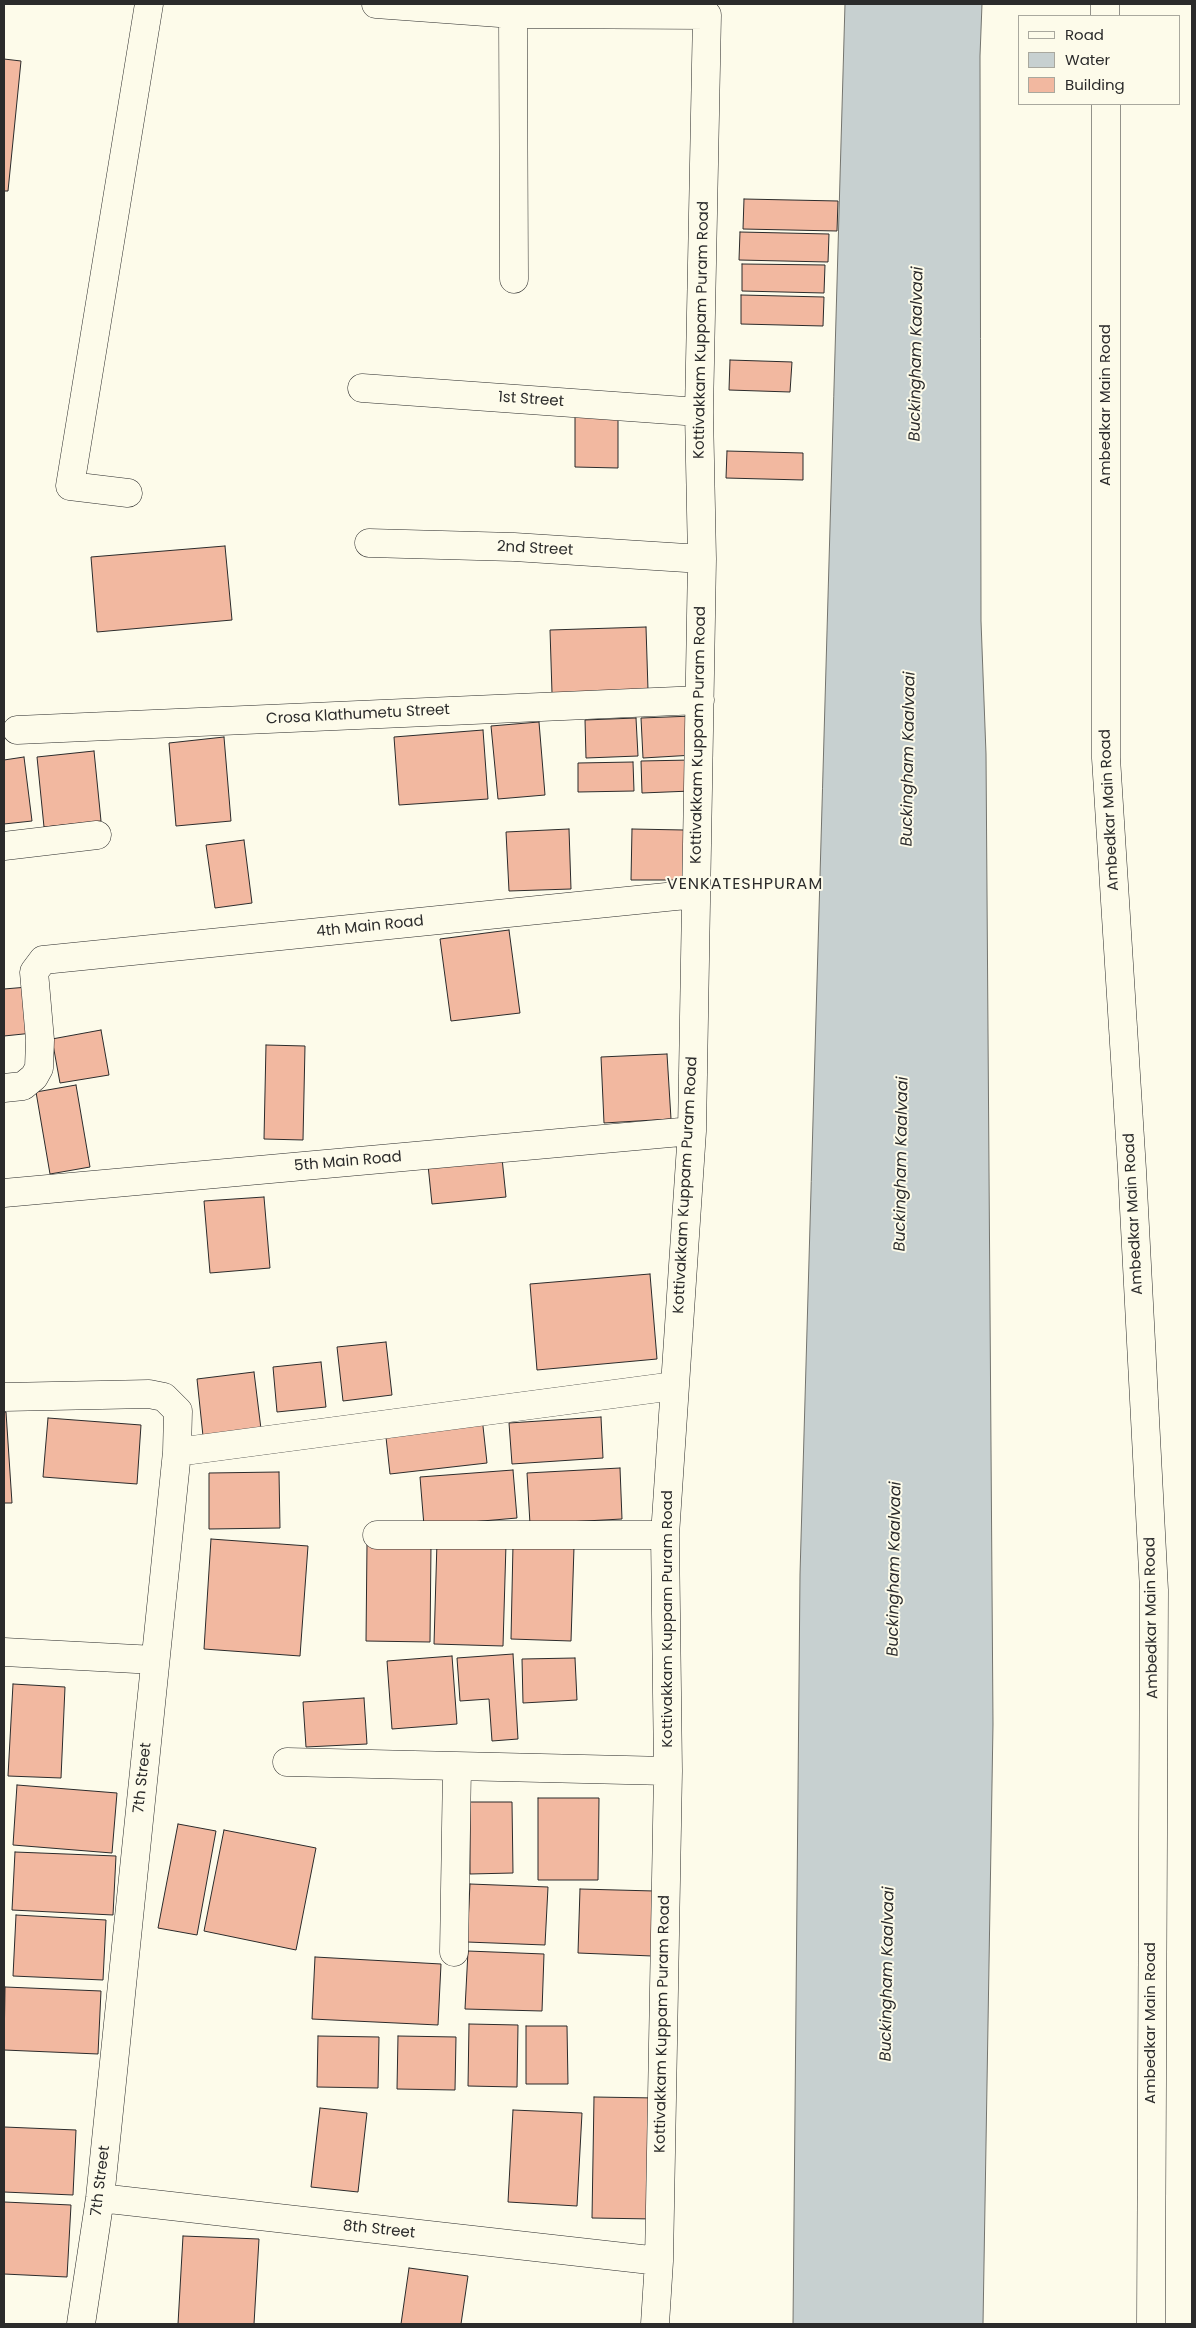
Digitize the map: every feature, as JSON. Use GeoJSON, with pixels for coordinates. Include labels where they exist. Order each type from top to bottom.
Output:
{"type":"FeatureCollection","features":[{"type":"Feature","properties":{"kind":"street"},"geometry":{"type":"LineString","coordinates":[[128,493],[70,486],[148,4]]}},
{"type":"Feature","properties":{"kind":"street"},"geometry":{"type":"LineString","coordinates":[[376,4],[513,14],[714,9]]}},
{"type":"Feature","properties":{"kind":"street","name":"Kottivakkam Kuppam Puram Road"},"geometry":{"type":"LineString","coordinates":[[655,2324],[659,2261],[668,1771],[665,1535],[692,1131],[702,559],[699,412],[714,9]]}},
{"type":"Feature","properties":{"kind":"street"},"geometry":{"type":"LineString","coordinates":[[513,14],[514,279]]}},
{"type":"Feature","properties":{"kind":"street","name":"Ambedkar Main Road"},"geometry":{"type":"LineString","coordinates":[[1106,105],[1106,758],[1132,1170],[1154,1590],[1151,2324]]}},
{"type":"Feature","properties":{"kind":"street","name":"1st Street"},"geometry":{"type":"LineString","coordinates":[[362,388],[699,412]]}},
{"type":"Feature","properties":{"kind":"street","name":"2nd Street"},"geometry":{"type":"LineString","coordinates":[[368,543],[514,548],[702,559]]}},
{"type":"Feature","properties":{"kind":"street","name":"Crosa Klathumetu Street"},"geometry":{"type":"LineString","coordinates":[[17,730],[700,700]]}},
{"type":"Feature","properties":{"kind":"street"},"geometry":{"type":"LineString","coordinates":[[4,846],[97,835]]}},
{"type":"Feature","properties":{"kind":"street","name":"4th Main Road"},"geometry":{"type":"LineString","coordinates":[[4,1088],[24,1086],[40,1068],[40,1040],[34,972],[43,960],[696,894]]}},
{"type":"Feature","properties":{"kind":"street","name":"5th Main Road"},"geometry":{"type":"LineString","coordinates":[[4,1193],[692,1131]]}},
{"type":"Feature","properties":{"kind":"street"},"geometry":{"type":"LineString","coordinates":[[177,1452],[674,1386]]}},
{"type":"Feature","properties":{"kind":"street","name":"7th Street"},"geometry":{"type":"LineString","coordinates":[[4,1397],[148,1394],[164,1397],[178,1411],[177,1452],[100,2198],[81,2324]]}},
{"type":"Feature","properties":{"kind":"street"},"geometry":{"type":"LineString","coordinates":[[377,1535],[665,1535]]}},
{"type":"Feature","properties":{"kind":"street"},"geometry":{"type":"LineString","coordinates":[[4,1652],[155,1660]]}},
{"type":"Feature","properties":{"kind":"street"},"geometry":{"type":"LineString","coordinates":[[287,1762],[668,1771]]}},
{"type":"Feature","properties":{"kind":"street"},"geometry":{"type":"LineString","coordinates":[[454,1952],[457,1767]]}},
{"type":"Feature","properties":{"kind":"street","name":"8th Street"},"geometry":{"type":"LineString","coordinates":[[100,2198],[659,2261]]}},
{"type":"Feature","properties":{"kind":"water","name":"Buckingham Kaalvaai"},"geometry":{"type":"Polygon","coordinates":[[[845,4],[982,4],[980,56],[981,621],[986,754],[993,1724],[983,2324],[793,2324],[800,1574],[845,4]]]}},
{"type":"Feature","properties":{"kind":"building"},"geometry":{"type":"Polygon","coordinates":[[[4,59],[21,61],[8,191],[4,191],[4,59]]]}},
{"type":"Feature","properties":{"kind":"building"},"geometry":{"type":"Polygon","coordinates":[[[744,199],[838,201],[837,231],[743,229],[744,199]]]}},
{"type":"Feature","properties":{"kind":"building"},"geometry":{"type":"Polygon","coordinates":[[[740,232],[829,234],[828,262],[739,260],[740,232]]]}},
{"type":"Feature","properties":{"kind":"building"},"geometry":{"type":"Polygon","coordinates":[[[742,264],[825,265],[824,293],[742,291],[742,264]]]}},
{"type":"Feature","properties":{"kind":"building"},"geometry":{"type":"Polygon","coordinates":[[[741,295],[824,297],[823,326],[741,324],[741,295]]]}},
{"type":"Feature","properties":{"kind":"building"},"geometry":{"type":"Polygon","coordinates":[[[730,360],[792,362],[790,392],[729,390],[730,360]]]}},
{"type":"Feature","properties":{"kind":"building"},"geometry":{"type":"Polygon","coordinates":[[[575,416],[618,417],[618,468],[575,467],[575,416]]]}},
{"type":"Feature","properties":{"kind":"building"},"geometry":{"type":"Polygon","coordinates":[[[727,451],[803,453],[803,480],[726,478],[727,451]]]}},
{"type":"Feature","properties":{"kind":"building"},"geometry":{"type":"Polygon","coordinates":[[[225,546],[232,620],[97,632],[91,557],[225,546]]]}},
{"type":"Feature","properties":{"kind":"building"},"geometry":{"type":"Polygon","coordinates":[[[646,627],[648,690],[552,693],[550,630],[646,627]]]}},
{"type":"Feature","properties":{"kind":"building"},"geometry":{"type":"Polygon","coordinates":[[[693,716],[694,755],[643,758],[641,718],[693,716]]]}},
{"type":"Feature","properties":{"kind":"building"},"geometry":{"type":"Polygon","coordinates":[[[636,718],[638,756],[586,758],[585,720],[636,718]]]}},
{"type":"Feature","properties":{"kind":"building"},"geometry":{"type":"Polygon","coordinates":[[[539,722],[545,795],[498,799],[491,726],[539,722]]]}},
{"type":"Feature","properties":{"kind":"building"},"geometry":{"type":"Polygon","coordinates":[[[483,730],[488,799],[399,805],[394,737],[483,730]]]}},
{"type":"Feature","properties":{"kind":"building"},"geometry":{"type":"Polygon","coordinates":[[[224,737],[231,821],[176,826],[169,743],[224,737]]]}},
{"type":"Feature","properties":{"kind":"building"},"geometry":{"type":"Polygon","coordinates":[[[94,751],[101,821],[44,827],[37,757],[94,751]]]}},
{"type":"Feature","properties":{"kind":"building"},"geometry":{"type":"Polygon","coordinates":[[[24,757],[32,821],[4,824],[4,760],[24,757]]]}},
{"type":"Feature","properties":{"kind":"building"},"geometry":{"type":"Polygon","coordinates":[[[691,760],[691,791],[642,793],[641,761],[691,760]]]}},
{"type":"Feature","properties":{"kind":"building"},"geometry":{"type":"Polygon","coordinates":[[[633,762],[634,791],[578,792],[578,763],[633,762]]]}},
{"type":"Feature","properties":{"kind":"building"},"geometry":{"type":"Polygon","coordinates":[[[569,829],[571,889],[509,891],[506,832],[569,829]]]}},
{"type":"Feature","properties":{"kind":"building"},"geometry":{"type":"Polygon","coordinates":[[[632,829],[684,830],[684,880],[631,880],[632,829]]]}},
{"type":"Feature","properties":{"kind":"building"},"geometry":{"type":"Polygon","coordinates":[[[244,840],[252,903],[215,908],[206,845],[244,840]]]}},
{"type":"Feature","properties":{"kind":"building"},"geometry":{"type":"Polygon","coordinates":[[[509,930],[520,1013],[451,1021],[440,939],[509,930]]]}},
{"type":"Feature","properties":{"kind":"building"},"geometry":{"type":"Polygon","coordinates":[[[28,987],[33,1033],[4,1036],[4,989],[28,987]]]}},
{"type":"Feature","properties":{"kind":"building"},"geometry":{"type":"Polygon","coordinates":[[[101,1030],[109,1075],[60,1083],[52,1039],[101,1030]]]}},
{"type":"Feature","properties":{"kind":"building"},"geometry":{"type":"Polygon","coordinates":[[[266,1045],[305,1046],[303,1140],[264,1139],[266,1045]]]}},
{"type":"Feature","properties":{"kind":"building"},"geometry":{"type":"Polygon","coordinates":[[[667,1054],[671,1119],[604,1123],[601,1057],[667,1054]]]}},
{"type":"Feature","properties":{"kind":"building"},"geometry":{"type":"Polygon","coordinates":[[[76,1085],[90,1167],[50,1174],[36,1092],[76,1085]]]}},
{"type":"Feature","properties":{"kind":"building"},"geometry":{"type":"Polygon","coordinates":[[[502,1158],[506,1197],[432,1204],[428,1165],[502,1158]]]}},
{"type":"Feature","properties":{"kind":"building"},"geometry":{"type":"Polygon","coordinates":[[[264,1197],[270,1268],[210,1273],[204,1201],[264,1197]]]}},
{"type":"Feature","properties":{"kind":"building"},"geometry":{"type":"Polygon","coordinates":[[[650,1274],[657,1359],[537,1370],[530,1284],[650,1274]]]}},
{"type":"Feature","properties":{"kind":"building"},"geometry":{"type":"Polygon","coordinates":[[[386,1342],[392,1395],[343,1401],[337,1347],[386,1342]]]}},
{"type":"Feature","properties":{"kind":"building"},"geometry":{"type":"Polygon","coordinates":[[[321,1362],[326,1407],[277,1412],[273,1367],[321,1362]]]}},
{"type":"Feature","properties":{"kind":"building"},"geometry":{"type":"Polygon","coordinates":[[[254,1372],[261,1429],[203,1436],[197,1379],[254,1372]]]}},
{"type":"Feature","properties":{"kind":"building"},"geometry":{"type":"Polygon","coordinates":[[[4,1412],[6,1412],[12,1503],[4,1503],[4,1412]]]}},
{"type":"Feature","properties":{"kind":"building"},"geometry":{"type":"Polygon","coordinates":[[[482,1417],[487,1463],[390,1474],[385,1428],[482,1417]]]}},
{"type":"Feature","properties":{"kind":"building"},"geometry":{"type":"Polygon","coordinates":[[[601,1417],[603,1458],[512,1464],[509,1423],[601,1417]]]}},
{"type":"Feature","properties":{"kind":"building"},"geometry":{"type":"Polygon","coordinates":[[[48,1418],[141,1425],[137,1484],[43,1477],[48,1418]]]}},
{"type":"Feature","properties":{"kind":"building"},"geometry":{"type":"Polygon","coordinates":[[[620,1468],[622,1519],[530,1524],[527,1473],[620,1468]]]}},
{"type":"Feature","properties":{"kind":"building"},"geometry":{"type":"Polygon","coordinates":[[[513,1470],[517,1518],[424,1526],[420,1477],[513,1470]]]}},
{"type":"Feature","properties":{"kind":"building"},"geometry":{"type":"Polygon","coordinates":[[[279,1472],[280,1528],[209,1529],[209,1473],[279,1472]]]}},
{"type":"Feature","properties":{"kind":"building"},"geometry":{"type":"Polygon","coordinates":[[[211,1539],[308,1546],[300,1656],[204,1649],[211,1539]]]}},
{"type":"Feature","properties":{"kind":"building"},"geometry":{"type":"Polygon","coordinates":[[[437,1542],[506,1544],[503,1646],[434,1644],[437,1542]]]}},
{"type":"Feature","properties":{"kind":"building"},"geometry":{"type":"Polygon","coordinates":[[[367,1544],[431,1545],[430,1642],[366,1641],[367,1544]]]}},
{"type":"Feature","properties":{"kind":"building"},"geometry":{"type":"Polygon","coordinates":[[[513,1545],[574,1547],[571,1641],[511,1639],[513,1545]]]}},
{"type":"Feature","properties":{"kind":"building"},"geometry":{"type":"Polygon","coordinates":[[[513,1654],[518,1739],[492,1741],[489,1699],[460,1701],[457,1658],[513,1654]]]}},
{"type":"Feature","properties":{"kind":"building"},"geometry":{"type":"Polygon","coordinates":[[[452,1656],[457,1724],[392,1729],[387,1661],[452,1656]]]}},
{"type":"Feature","properties":{"kind":"building"},"geometry":{"type":"Polygon","coordinates":[[[575,1658],[577,1700],[523,1703],[522,1659],[575,1658]]]}},
{"type":"Feature","properties":{"kind":"building"},"geometry":{"type":"Polygon","coordinates":[[[13,1684],[65,1687],[61,1778],[8,1776],[13,1684]]]}},
{"type":"Feature","properties":{"kind":"building"},"geometry":{"type":"Polygon","coordinates":[[[364,1698],[367,1744],[306,1747],[303,1702],[364,1698]]]}},
{"type":"Feature","properties":{"kind":"building"},"geometry":{"type":"Polygon","coordinates":[[[17,1785],[117,1793],[112,1853],[13,1845],[17,1785]]]}},
{"type":"Feature","properties":{"kind":"building"},"geometry":{"type":"Polygon","coordinates":[[[538,1798],[599,1798],[598,1880],[538,1880],[538,1798]]]}},
{"type":"Feature","properties":{"kind":"building"},"geometry":{"type":"Polygon","coordinates":[[[470,1802],[512,1802],[513,1873],[470,1874],[470,1802]]]}},
{"type":"Feature","properties":{"kind":"building"},"geometry":{"type":"Polygon","coordinates":[[[178,1824],[216,1831],[197,1935],[158,1928],[178,1824]]]}},
{"type":"Feature","properties":{"kind":"building"},"geometry":{"type":"Polygon","coordinates":[[[224,1830],[316,1848],[296,1950],[204,1931],[224,1830]]]}},
{"type":"Feature","properties":{"kind":"building"},"geometry":{"type":"Polygon","coordinates":[[[15,1852],[116,1856],[113,1915],[12,1910],[15,1852]]]}},
{"type":"Feature","properties":{"kind":"building"},"geometry":{"type":"Polygon","coordinates":[[[470,1884],[548,1887],[545,1945],[467,1942],[470,1884]]]}},
{"type":"Feature","properties":{"kind":"building"},"geometry":{"type":"Polygon","coordinates":[[[580,1889],[654,1891],[652,1956],[578,1953],[580,1889]]]}},
{"type":"Feature","properties":{"kind":"building"},"geometry":{"type":"Polygon","coordinates":[[[16,1915],[106,1920],[103,1980],[13,1976],[16,1915]]]}},
{"type":"Feature","properties":{"kind":"building"},"geometry":{"type":"Polygon","coordinates":[[[468,1951],[544,1954],[542,2011],[465,2009],[468,1951]]]}},
{"type":"Feature","properties":{"kind":"building"},"geometry":{"type":"Polygon","coordinates":[[[315,1957],[441,1964],[438,2025],[312,2019],[315,1957]]]}},
{"type":"Feature","properties":{"kind":"building"},"geometry":{"type":"Polygon","coordinates":[[[5,1987],[101,1991],[98,2054],[4,2050],[5,1987]]]}},
{"type":"Feature","properties":{"kind":"building"},"geometry":{"type":"Polygon","coordinates":[[[469,2024],[518,2025],[517,2087],[468,2086],[469,2024]]]}},
{"type":"Feature","properties":{"kind":"building"},"geometry":{"type":"Polygon","coordinates":[[[526,2026],[567,2026],[568,2084],[526,2084],[526,2026]]]}},
{"type":"Feature","properties":{"kind":"building"},"geometry":{"type":"Polygon","coordinates":[[[318,2036],[379,2037],[378,2088],[317,2087],[318,2036]]]}},
{"type":"Feature","properties":{"kind":"building"},"geometry":{"type":"Polygon","coordinates":[[[398,2036],[456,2037],[455,2090],[397,2089],[398,2036]]]}},
{"type":"Feature","properties":{"kind":"building"},"geometry":{"type":"Polygon","coordinates":[[[594,2097],[656,2098],[654,2219],[592,2218],[594,2097]]]}},
{"type":"Feature","properties":{"kind":"building"},"geometry":{"type":"Polygon","coordinates":[[[320,2108],[367,2113],[358,2192],[311,2187],[320,2108]]]}},
{"type":"Feature","properties":{"kind":"building"},"geometry":{"type":"Polygon","coordinates":[[[513,2110],[582,2113],[577,2206],[508,2202],[513,2110]]]}},
{"type":"Feature","properties":{"kind":"building"},"geometry":{"type":"Polygon","coordinates":[[[4,2127],[76,2130],[73,2195],[4,2192],[4,2127]]]}},
{"type":"Feature","properties":{"kind":"building"},"geometry":{"type":"Polygon","coordinates":[[[4,2202],[71,2205],[67,2277],[4,2274],[4,2202]]]}},
{"type":"Feature","properties":{"kind":"building"},"geometry":{"type":"Polygon","coordinates":[[[183,2236],[259,2239],[254,2324],[178,2324],[183,2236]]]}},
{"type":"Feature","properties":{"kind":"building"},"geometry":{"type":"Polygon","coordinates":[[[409,2268],[468,2276],[461,2324],[401,2324],[409,2268]]]}},
{"type":"Feature","properties":{"kind":"district","name":"VENKATESHPURAM"},"geometry":{"type":"Point","coordinates":[745,885]}}]}
